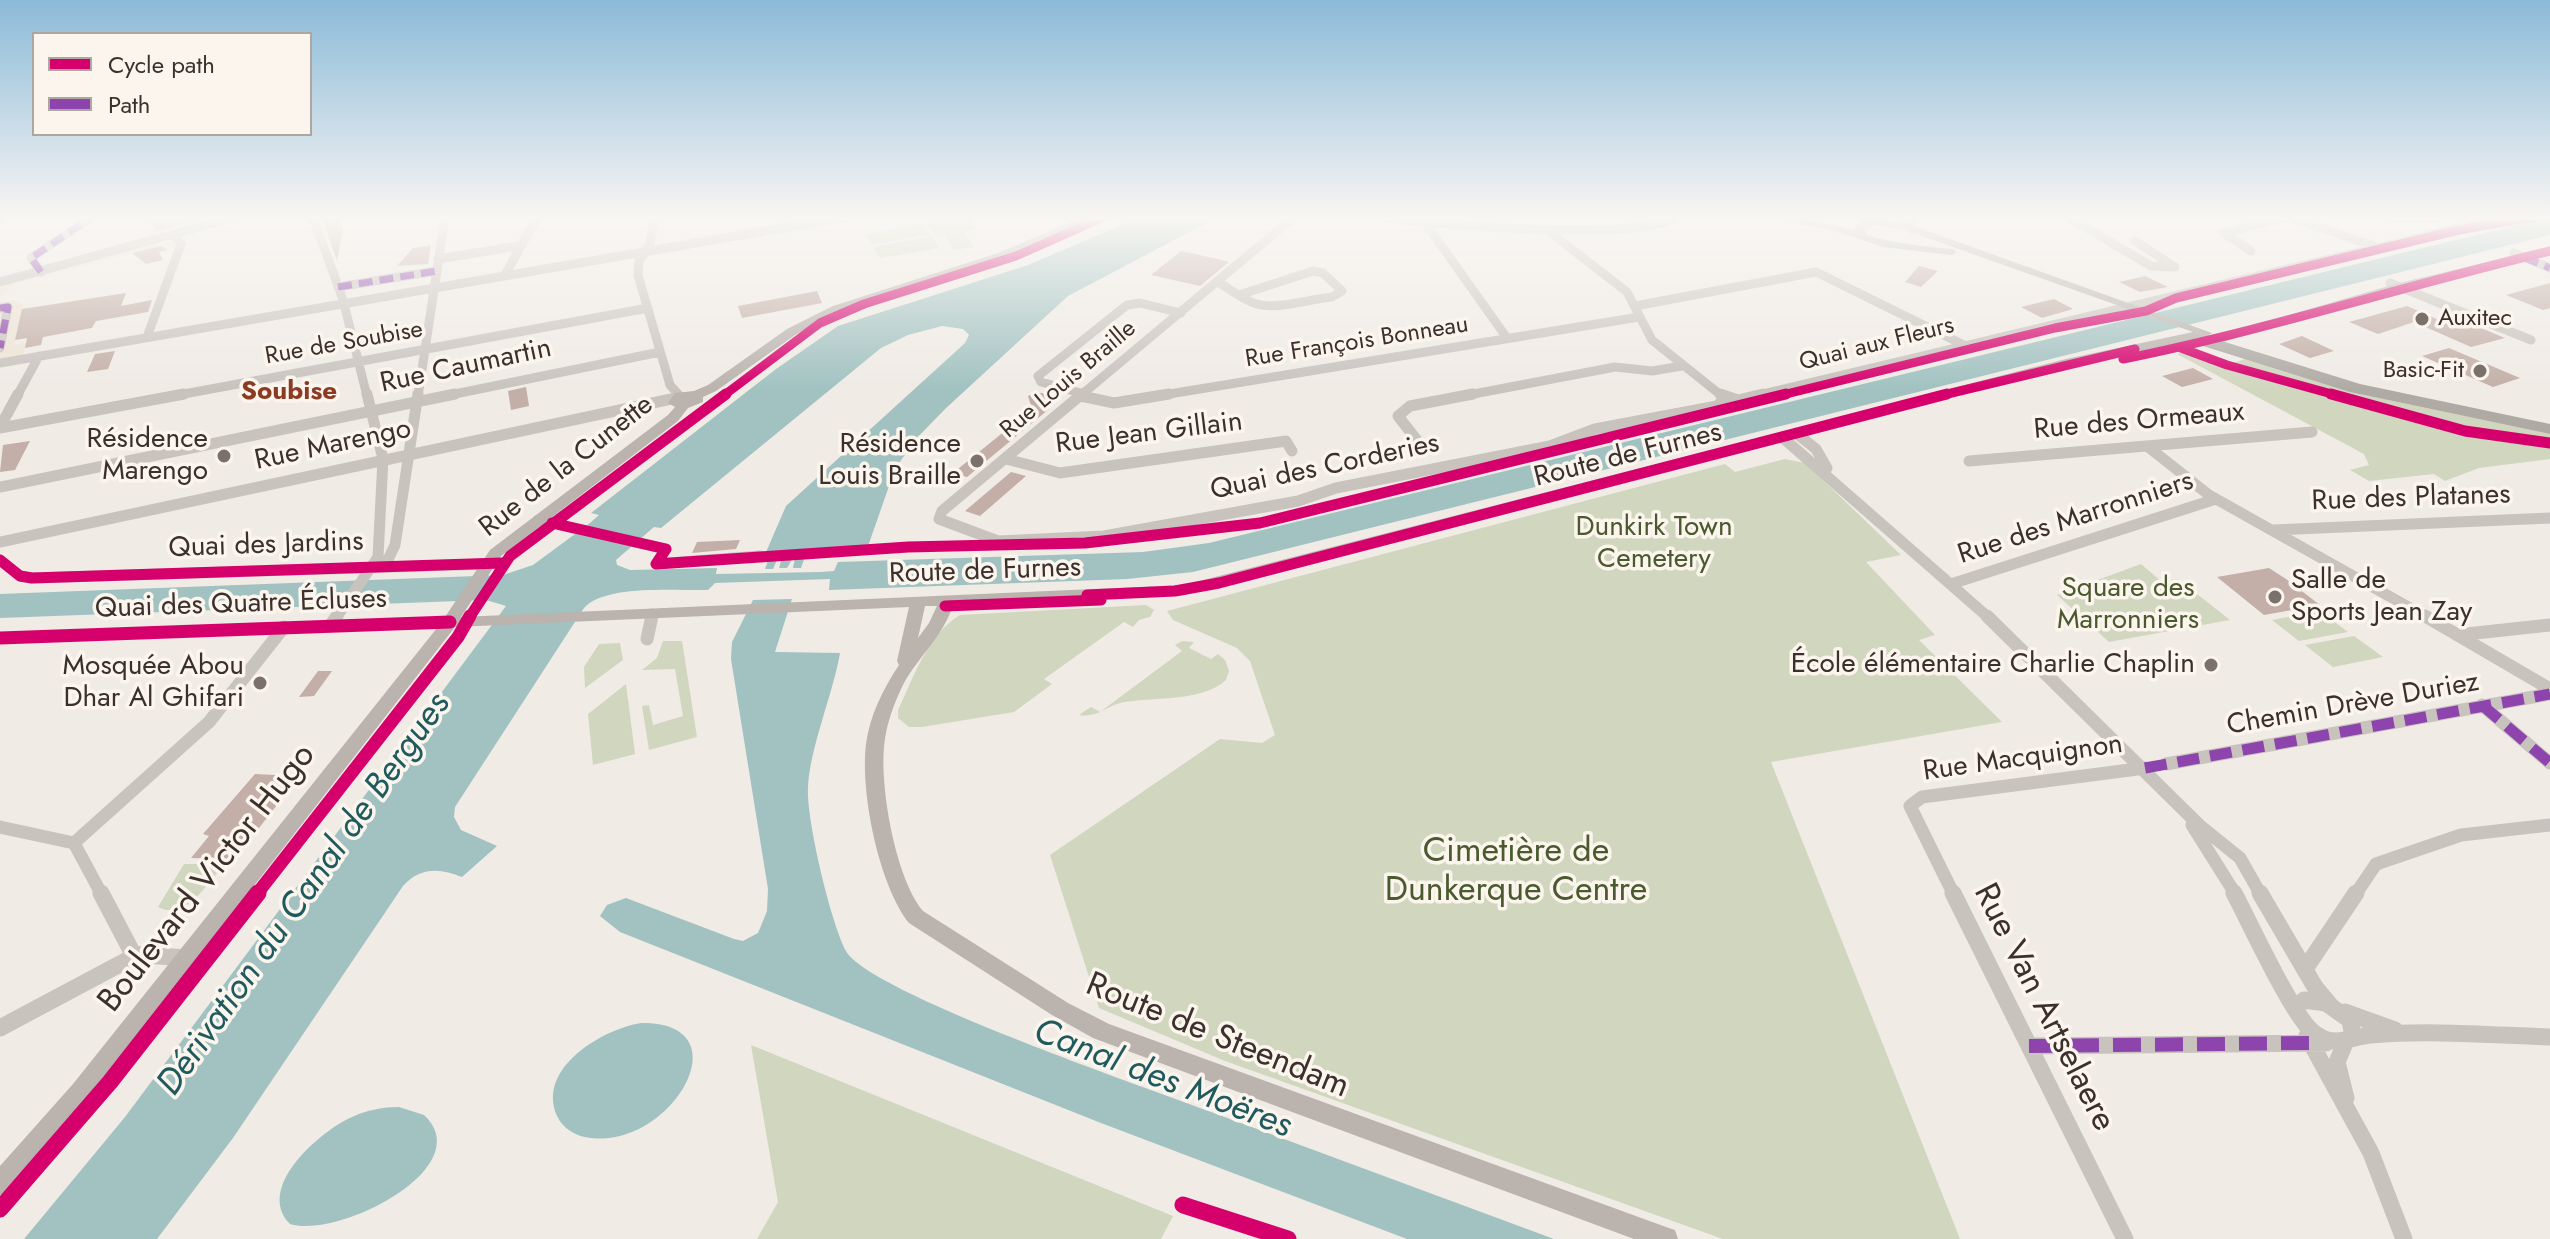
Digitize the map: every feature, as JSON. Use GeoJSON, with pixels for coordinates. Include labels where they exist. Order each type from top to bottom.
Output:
{"type":"FeatureCollection","features":[{"type":"Feature","properties":{"kind":"highway"},"geometry":{"type":"LineString","coordinates":[[2201,335],[2360,382],[2550,422]]}},
{"type":"Feature","properties":{"kind":"highway"},"geometry":{"type":"LineString","coordinates":[[2201,335],[2383,395],[2550,429]]}},
{"type":"Feature","properties":{"kind":"main road","name":"Rue de la Cunette"},"geometry":{"type":"LineString","coordinates":[[455,615],[501,547],[673,418],[680,400],[696,401],[696,395],[716,386],[791,332],[830,311],[941,275]]}},
{"type":"Feature","properties":{"kind":"main road"},"geometry":{"type":"LineString","coordinates":[[2028,275],[2201,335]]}},
{"type":"Feature","properties":{"kind":"main road"},"geometry":{"type":"LineString","coordinates":[[2048,275],[2133,310]]}},
{"type":"Feature","properties":{"kind":"main road","name":"Route de Furnes"},"geometry":{"type":"LineString","coordinates":[[652,614],[946,603],[1175,591],[1210,585],[1792,437],[2083,367],[2436,275]]}},
{"type":"Feature","properties":{"kind":"main road","name":"Route de Steendam"},"geometry":{"type":"LineString","coordinates":[[946,603],[938,625],[903,671],[876,730],[872,777],[899,889],[906,905],[925,923],[1060,1009],[1101,1031],[1666,1239]]}},
{"type":"Feature","properties":{"kind":"main road","name":"Route de Steendam"},"geometry":{"type":"LineString","coordinates":[[903,671],[917,604]]}},
{"type":"Feature","properties":{"kind":"main road","name":"Quai des Quatre Écluses"},"geometry":{"type":"LineString","coordinates":[[0,638],[284,627],[334,620],[455,615],[483,621],[652,614]]}},
{"type":"Feature","properties":{"kind":"main road","name":"Boulevard Victor Hugo"},"geometry":{"type":"LineString","coordinates":[[0,1184],[64,1112],[455,615]]}},
{"type":"Feature","properties":{"kind":"street"},"geometry":{"type":"LineString","coordinates":[[0,282],[29,275]]}},
{"type":"Feature","properties":{"kind":"street"},"geometry":{"type":"LineString","coordinates":[[147,337],[170,275]]}},
{"type":"Feature","properties":{"kind":"street"},"geometry":{"type":"LineString","coordinates":[[334,275],[344,303],[368,412],[383,459],[381,534],[375,569]]}},
{"type":"Feature","properties":{"kind":"street"},"geometry":{"type":"LineString","coordinates":[[338,287],[413,275]]}},
{"type":"Feature","properties":{"kind":"street"},"geometry":{"type":"LineString","coordinates":[[334,620],[395,545],[435,275]]}},
{"type":"Feature","properties":{"kind":"street"},"geometry":{"type":"LineString","coordinates":[[0,363],[505,275]]}},
{"type":"Feature","properties":{"kind":"street"},"geometry":{"type":"LineString","coordinates":[[639,275],[660,352],[672,388],[680,400]]}},
{"type":"Feature","properties":{"kind":"street","name":"Rue Louis Braille"},"geometry":{"type":"LineString","coordinates":[[942,511],[1226,275]]}},
{"type":"Feature","properties":{"kind":"street"},"geometry":{"type":"LineString","coordinates":[[1242,294],[1301,275]]}},
{"type":"Feature","properties":{"kind":"street"},"geometry":{"type":"LineString","coordinates":[[1220,280],[1253,303],[1266,305],[1332,297],[1342,291],[1325,275]]}},
{"type":"Feature","properties":{"kind":"street"},"geometry":{"type":"LineString","coordinates":[[1462,275],[1507,338]]}},
{"type":"Feature","properties":{"kind":"street"},"geometry":{"type":"LineString","coordinates":[[1605,275],[1627,292],[1652,340],[1725,398]]}},
{"type":"Feature","properties":{"kind":"street","name":"Rue François Bonneau"},"geometry":{"type":"LineString","coordinates":[[1181,313],[1140,303],[1127,305],[1038,376],[1041,382],[1114,403],[1507,338],[1803,275]]}},
{"type":"Feature","properties":{"kind":"street","name":"Rue François Bonneau"},"geometry":{"type":"LineString","coordinates":[[1822,275],[1966,346]]}},
{"type":"Feature","properties":{"kind":"street","name":"Quai aux Fleurs"},"geometry":{"type":"LineString","coordinates":[[1725,398],[1743,400],[1966,346],[2133,310],[2269,275]]}},
{"type":"Feature","properties":{"kind":"street"},"geometry":{"type":"LineString","coordinates":[[2394,285],[2531,340]]}},
{"type":"Feature","properties":{"kind":"street"},"geometry":{"type":"LineString","coordinates":[[0,308],[8,307],[0,348]]}},
{"type":"Feature","properties":{"kind":"street","name":"Rue de Soubise"},"geometry":{"type":"LineString","coordinates":[[0,427],[648,308]]}},
{"type":"Feature","properties":{"kind":"street","name":"Rue Caumartin"},"geometry":{"type":"LineString","coordinates":[[0,487],[660,352]]}},
{"type":"Feature","properties":{"kind":"street"},"geometry":{"type":"LineString","coordinates":[[0,427],[39,356]]}},
{"type":"Feature","properties":{"kind":"street"},"geometry":{"type":"LineString","coordinates":[[1416,439],[1398,416],[1410,406],[1615,367],[1652,371],[1682,366]]}},
{"type":"Feature","properties":{"kind":"street","name":"Quai des Corderies"},"geometry":{"type":"LineString","coordinates":[[942,511],[939,519],[948,525],[998,541],[1104,536],[1298,501],[1336,488],[1550,446],[1589,431],[1717,406],[1725,398]]}},
{"type":"Feature","properties":{"kind":"street","name":"Rue Marengo"},"geometry":{"type":"LineString","coordinates":[[0,542],[383,459],[680,400]]}},
{"type":"Feature","properties":{"kind":"street","name":"Rue des Ormeaux"},"geometry":{"type":"LineString","coordinates":[[1969,461],[2312,432]]}},
{"type":"Feature","properties":{"kind":"street"},"geometry":{"type":"LineString","coordinates":[[1792,437],[2247,866],[2305,969],[2334,1007],[2352,1024],[2337,1062],[2351,1112],[2404,1239]]}},
{"type":"Feature","properties":{"kind":"street","name":"Rue Jean Gillain"},"geometry":{"type":"LineString","coordinates":[[1006,459],[1060,473],[1286,441],[1292,451]]}},
{"type":"Feature","properties":{"kind":"street"},"geometry":{"type":"LineString","coordinates":[[2147,446],[2216,499],[2457,635],[2550,692]]}},
{"type":"Feature","properties":{"kind":"street","name":"Rue des Marronniers"},"geometry":{"type":"LineString","coordinates":[[1951,584],[2216,499]]}},
{"type":"Feature","properties":{"kind":"street","name":"Rue des Platanes"},"geometry":{"type":"LineString","coordinates":[[2273,530],[2308,526],[2550,518]]}},
{"type":"Feature","properties":{"kind":"street"},"geometry":{"type":"LineString","coordinates":[[538,520],[666,549],[656,564],[760,556]]}},
{"type":"Feature","properties":{"kind":"street","name":"Quai des Jardins"},"geometry":{"type":"LineString","coordinates":[[0,560],[20,576],[32,578],[486,566]]}},
{"type":"Feature","properties":{"kind":"street"},"geometry":{"type":"LineString","coordinates":[[647,639],[652,614]]}},
{"type":"Feature","properties":{"kind":"street"},"geometry":{"type":"LineString","coordinates":[[2457,635],[2550,625]]}},
{"type":"Feature","properties":{"kind":"street"},"geometry":{"type":"LineString","coordinates":[[74,843],[209,722],[284,627]]}},
{"type":"Feature","properties":{"kind":"street","name":"Chemin Drève Duriez"},"geometry":{"type":"LineString","coordinates":[[2166,764],[2550,692]]}},
{"type":"Feature","properties":{"kind":"street"},"geometry":{"type":"LineString","coordinates":[[2482,705],[2550,763]]}},
{"type":"Feature","properties":{"kind":"street","name":"Rue Macquignon"},"geometry":{"type":"LineString","coordinates":[[1910,803],[1922,797],[2145,768]]}},
{"type":"Feature","properties":{"kind":"street"},"geometry":{"type":"LineString","coordinates":[[2171,796],[2218,866],[2310,1043],[2351,1112]]}},
{"type":"Feature","properties":{"kind":"street","name":"Rue Van Artselaere"},"geometry":{"type":"LineString","coordinates":[[1910,803],[1913,817],[2125,1239]]}},
{"type":"Feature","properties":{"kind":"street"},"geometry":{"type":"LineString","coordinates":[[2305,969],[2376,864],[2461,835],[2550,825]]}},
{"type":"Feature","properties":{"kind":"street"},"geometry":{"type":"LineString","coordinates":[[0,827],[74,843],[135,956]]}},
{"type":"Feature","properties":{"kind":"street"},"geometry":{"type":"LineString","coordinates":[[2218,866],[2228,858],[2247,866]]}},
{"type":"Feature","properties":{"kind":"street"},"geometry":{"type":"LineString","coordinates":[[0,1028],[135,956],[186,958]]}},
{"type":"Feature","properties":{"kind":"street"},"geometry":{"type":"LineString","coordinates":[[2345,1041],[2317,1036],[2298,1015],[2299,1002],[2311,999],[2406,1032]]}},
{"type":"Feature","properties":{"kind":"street"},"geometry":{"type":"LineString","coordinates":[[2029,1046],[2310,1043],[2406,1032],[2550,1037]]}},
{"type":"Feature","properties":{"kind":"green space"},"geometry":{"type":"Polygon","coordinates":[[[2191,349],[2233,363],[2248,358],[2364,395],[2550,434],[2550,459],[2479,468],[2445,481],[2434,474],[2369,481],[2350,470],[2369,465],[2364,454],[2177,354],[2191,349]]]}},
{"type":"Feature","properties":{"kind":"green space","name":"Cimetière de Dunkerque Centre"},"geometry":{"type":"Polygon","coordinates":[[[1785,459],[1805,463],[1901,555],[1866,562],[1935,635],[1919,640],[2002,722],[1771,762],[1960,1239],[1723,1239],[1225,1061],[1099,1008],[1050,855],[1220,739],[1262,743],[1275,735],[1250,661],[1237,648],[1173,620],[1167,611],[1725,464],[1735,472],[1785,459]]]}},
{"type":"Feature","properties":{"kind":"green space","name":"Square des Marronniers"},"geometry":{"type":"Polygon","coordinates":[[[2141,564],[2161,581],[2178,579],[2230,620],[2109,642],[2057,595],[2141,564]]]}},
{"type":"Feature","properties":{"kind":"green space"},"geometry":{"type":"Polygon","coordinates":[[[1146,605],[1154,610],[1150,617],[1139,620],[1133,627],[1124,622],[1044,679],[1052,684],[1014,712],[922,727],[909,727],[898,718],[898,710],[930,645],[960,615],[1146,605]]]}},
{"type":"Feature","properties":{"kind":"green space"},"geometry":{"type":"Polygon","coordinates":[[[2320,611],[2348,632],[2299,641],[2272,620],[2320,611]]]}},
{"type":"Feature","properties":{"kind":"green space"},"geometry":{"type":"Polygon","coordinates":[[[2354,636],[2383,657],[2333,667],[2305,645],[2354,636]]]}},
{"type":"Feature","properties":{"kind":"green space"},"geometry":{"type":"Polygon","coordinates":[[[663,641],[682,641],[697,737],[649,750],[642,706],[649,705],[653,725],[683,716],[675,669],[642,670],[657,658],[663,641]]]}},
{"type":"Feature","properties":{"kind":"green space"},"geometry":{"type":"Polygon","coordinates":[[[1182,641],[1194,642],[1189,648],[1211,659],[1218,654],[1225,660],[1229,671],[1226,680],[1216,687],[1190,696],[1120,703],[1100,712],[1182,651],[1175,645],[1182,641]]]}},
{"type":"Feature","properties":{"kind":"green space"},"geometry":{"type":"Polygon","coordinates":[[[620,643],[623,660],[585,688],[584,667],[599,644],[620,643]]]}},
{"type":"Feature","properties":{"kind":"green space"},"geometry":{"type":"Polygon","coordinates":[[[626,684],[635,754],[593,765],[588,714],[626,684]]]}},
{"type":"Feature","properties":{"kind":"green space"},"geometry":{"type":"Polygon","coordinates":[[[1091,707],[1100,712],[1091,715],[1079,715],[1091,707]]]}},
{"type":"Feature","properties":{"kind":"green space"},"geometry":{"type":"Polygon","coordinates":[[[184,864],[225,864],[187,905],[168,910],[158,907],[184,864]]]}},
{"type":"Feature","properties":{"kind":"green space"},"geometry":{"type":"Polygon","coordinates":[[[751,1045],[1173,1216],[1161,1239],[757,1239],[778,1202],[751,1045]]]}},
{"type":"Feature","properties":{"kind":"shaded area"},"geometry":{"type":"Polygon","coordinates":[[[50,275],[14,284],[0,298],[0,285],[50,275]]]}},
{"type":"Feature","properties":{"kind":"shaded area"},"geometry":{"type":"Polygon","coordinates":[[[16,300],[23,305],[14,345],[26,343],[23,357],[0,361],[0,302],[16,300]]]}},
{"type":"Feature","properties":{"kind":"water","name":"Dérivation du Canal de Bergues"},"geometry":{"type":"Polygon","coordinates":[[[997,275],[1108,275],[1068,296],[915,440],[895,469],[867,549],[807,551],[801,568],[793,568],[796,553],[787,568],[779,568],[783,555],[779,555],[773,569],[765,569],[771,552],[766,552],[786,506],[965,343],[969,335],[963,329],[942,326],[908,335],[881,348],[661,528],[654,527],[616,560],[617,565],[630,570],[717,568],[716,574],[821,572],[834,571],[838,562],[1143,552],[1209,543],[2312,275],[2390,275],[1193,572],[1127,579],[829,590],[830,579],[715,583],[708,590],[642,590],[594,600],[584,608],[455,807],[454,817],[461,830],[497,846],[462,877],[446,872],[423,872],[403,886],[233,1138],[157,1239],[24,1239],[125,1117],[506,606],[486,600],[0,618],[0,594],[503,575],[533,565],[590,523],[599,515],[591,513],[776,369],[838,326],[997,275]]]}},
{"type":"Feature","properties":{"kind":"water"},"geometry":{"type":"Polygon","coordinates":[[[792,599],[775,652],[840,653],[813,755],[808,802],[833,918],[846,951],[865,969],[903,990],[1011,1037],[1554,1239],[1407,1239],[1101,1123],[620,932],[600,916],[607,905],[626,898],[734,939],[743,941],[758,933],[767,911],[768,889],[731,659],[732,642],[753,600],[792,599]]]}},
{"type":"Feature","properties":{"kind":"water"},"geometry":{"type":"Polygon","coordinates":[[[641,1023],[672,1028],[689,1042],[693,1062],[686,1084],[670,1106],[648,1124],[621,1136],[591,1138],[571,1132],[557,1116],[553,1098],[556,1082],[564,1067],[592,1042],[641,1023]]]}},
{"type":"Feature","properties":{"kind":"water"},"geometry":{"type":"Polygon","coordinates":[[[399,1107],[424,1115],[436,1135],[434,1156],[419,1176],[396,1195],[369,1210],[339,1221],[312,1226],[290,1224],[281,1209],[280,1194],[296,1162],[325,1134],[352,1117],[375,1109],[399,1107]]]}},
{"type":"Feature","properties":{"kind":"building"},"geometry":{"type":"Polygon","coordinates":[[[1151,275],[1214,275],[1200,286],[1151,275]]]}},
{"type":"Feature","properties":{"kind":"building"},"geometry":{"type":"Polygon","coordinates":[[[1911,275],[1934,275],[1921,287],[1905,282],[1911,275]]]}},
{"type":"Feature","properties":{"kind":"building"},"geometry":{"type":"Polygon","coordinates":[[[2145,276],[2168,287],[2140,292],[2119,282],[2145,276]]]}},
{"type":"Feature","properties":{"kind":"building"},"geometry":{"type":"Polygon","coordinates":[[[2550,283],[2550,308],[2543,310],[2506,295],[2550,283]]]}},
{"type":"Feature","properties":{"kind":"building"},"geometry":{"type":"Polygon","coordinates":[[[817,291],[822,303],[742,318],[738,306],[817,291]]]}},
{"type":"Feature","properties":{"kind":"building"},"geometry":{"type":"Polygon","coordinates":[[[126,293],[121,306],[152,300],[148,312],[96,321],[92,328],[43,337],[41,345],[25,348],[27,338],[15,340],[22,309],[126,293]]]}},
{"type":"Feature","properties":{"kind":"building"},"geometry":{"type":"Polygon","coordinates":[[[2054,299],[2073,309],[2042,318],[2021,307],[2054,299]]]}},
{"type":"Feature","properties":{"kind":"building"},"geometry":{"type":"Polygon","coordinates":[[[2407,306],[2455,327],[2469,323],[2505,338],[2471,347],[2414,322],[2378,334],[2349,322],[2407,306]]]}},
{"type":"Feature","properties":{"kind":"building"},"geometry":{"type":"Polygon","coordinates":[[[2302,336],[2334,351],[2310,358],[2279,344],[2302,336]]]}},
{"type":"Feature","properties":{"kind":"building","name":"Basic-Fit"},"geometry":{"type":"Polygon","coordinates":[[[2449,348],[2520,378],[2493,387],[2422,356],[2449,348]]]}},
{"type":"Feature","properties":{"kind":"building"},"geometry":{"type":"Polygon","coordinates":[[[115,351],[108,369],[87,372],[95,354],[115,351]]]}},
{"type":"Feature","properties":{"kind":"building"},"geometry":{"type":"Polygon","coordinates":[[[2193,368],[2213,379],[2182,387],[2162,376],[2193,368]]]}},
{"type":"Feature","properties":{"kind":"building"},"geometry":{"type":"Polygon","coordinates":[[[526,387],[529,406],[511,410],[508,391],[526,387]]]}},
{"type":"Feature","properties":{"kind":"building"},"geometry":{"type":"Polygon","coordinates":[[[1043,393],[1049,409],[967,477],[953,473],[1032,409],[1028,396],[1043,393]]]}},
{"type":"Feature","properties":{"kind":"building"},"geometry":{"type":"Polygon","coordinates":[[[30,441],[15,470],[0,472],[3,445],[30,441]]]}},
{"type":"Feature","properties":{"kind":"building","name":"Résidence Louis Braille"},"geometry":{"type":"Polygon","coordinates":[[[1011,472],[1026,476],[980,516],[965,511],[1011,472]]]}},
{"type":"Feature","properties":{"kind":"building"},"geometry":{"type":"Polygon","coordinates":[[[740,540],[736,549],[692,553],[697,542],[740,540]]]}},
{"type":"Feature","properties":{"kind":"building","name":"Salle de Sports Jean Zay"},"geometry":{"type":"Polygon","coordinates":[[[2269,568],[2320,605],[2264,615],[2217,577],[2269,568]]]}},
{"type":"Feature","properties":{"kind":"building"},"geometry":{"type":"Polygon","coordinates":[[[318,671],[332,671],[314,696],[299,697],[318,671]]]}},
{"type":"Feature","properties":{"kind":"building"},"geometry":{"type":"Polygon","coordinates":[[[255,774],[296,776],[235,859],[191,858],[209,836],[203,834],[255,774]]]}},
{"type":"Feature","properties":{"kind":"marked path"},"geometry":{"type":"LineString","coordinates":[[338,287],[413,275]]}},
{"type":"Feature","properties":{"kind":"marked path"},"geometry":{"type":"LineString","coordinates":[[0,308],[8,307],[0,348]]}},
{"type":"Feature","properties":{"kind":"marked path"},"geometry":{"type":"LineString","coordinates":[[2145,768],[2550,694]]}},
{"type":"Feature","properties":{"kind":"marked path"},"geometry":{"type":"LineString","coordinates":[[2482,705],[2550,763]]}},
{"type":"Feature","properties":{"kind":"marked path"},"geometry":{"type":"LineString","coordinates":[[2029,1046],[2310,1043]]}},
{"type":"Feature","properties":{"kind":"cycle path"},"geometry":{"type":"LineString","coordinates":[[0,1209],[110,1082],[458,637],[496,573],[510,556],[820,323],[864,304],[956,275]]}},
{"type":"Feature","properties":{"kind":"cycle path"},"geometry":{"type":"LineString","coordinates":[[552,523],[666,549],[656,564],[908,547],[1085,543],[1260,523],[2055,328],[2146,311],[2176,298],[2272,275]]}},
{"type":"Feature","properties":{"kind":"cycle path"},"geometry":{"type":"LineString","coordinates":[[2123,359],[2216,340],[2450,275]]}},
{"type":"Feature","properties":{"kind":"cycle path"},"geometry":{"type":"LineString","coordinates":[[2181,348],[2227,365],[2465,431],[2550,443]]}},
{"type":"Feature","properties":{"kind":"cycle path"},"geometry":{"type":"LineString","coordinates":[[1087,595],[1175,591],[1219,583],[2062,364],[2135,349]]}},
{"type":"Feature","properties":{"kind":"cycle path"},"geometry":{"type":"LineString","coordinates":[[0,560],[20,576],[32,578],[502,563]]}},
{"type":"Feature","properties":{"kind":"cycle path"},"geometry":{"type":"LineString","coordinates":[[945,606],[1101,600]]}},
{"type":"Feature","properties":{"kind":"cycle path"},"geometry":{"type":"LineString","coordinates":[[0,638],[450,622]]}},
{"type":"Feature","properties":{"kind":"cycle path"},"geometry":{"type":"LineString","coordinates":[[1183,1205],[1288,1239]]}},
{"type":"Feature","properties":{"kind":"place","name":"Auxitec"},"geometry":{"type":"Point","coordinates":[2422,319]}},
{"type":"Feature","properties":{"kind":"place","name":"Basic-Fit"},"geometry":{"type":"Point","coordinates":[2480,371]}},
{"type":"Feature","properties":{"kind":"place","name":"Résidence Marengo"},"geometry":{"type":"Point","coordinates":[224,456]}},
{"type":"Feature","properties":{"kind":"place","name":"Résidence Louis Braille"},"geometry":{"type":"Point","coordinates":[977,461]}},
{"type":"Feature","properties":{"kind":"place","name":"Salle de Sports Jean Zay"},"geometry":{"type":"Point","coordinates":[2275,597]}},
{"type":"Feature","properties":{"kind":"place","name":"École élémentaire Charlie Chaplin"},"geometry":{"type":"Point","coordinates":[2211,665]}},
{"type":"Feature","properties":{"kind":"place","name":"Mosquée Abou Dhar Al Ghifari"},"geometry":{"type":"Point","coordinates":[260,683]}},
{"type":"Feature","properties":{"kind":"district","name":"Soubise"},"geometry":{"type":"Point","coordinates":[289,393]}},
{"type":"Feature","properties":{"kind":"park label","name":"Dunkirk Town Cemetery"},"geometry":{"type":"Point","coordinates":[1654,544]}},
{"type":"Feature","properties":{"kind":"water label","name":"Canal des Moëres"},"geometry":{"type":"Point","coordinates":[1162,1080]}}]}
